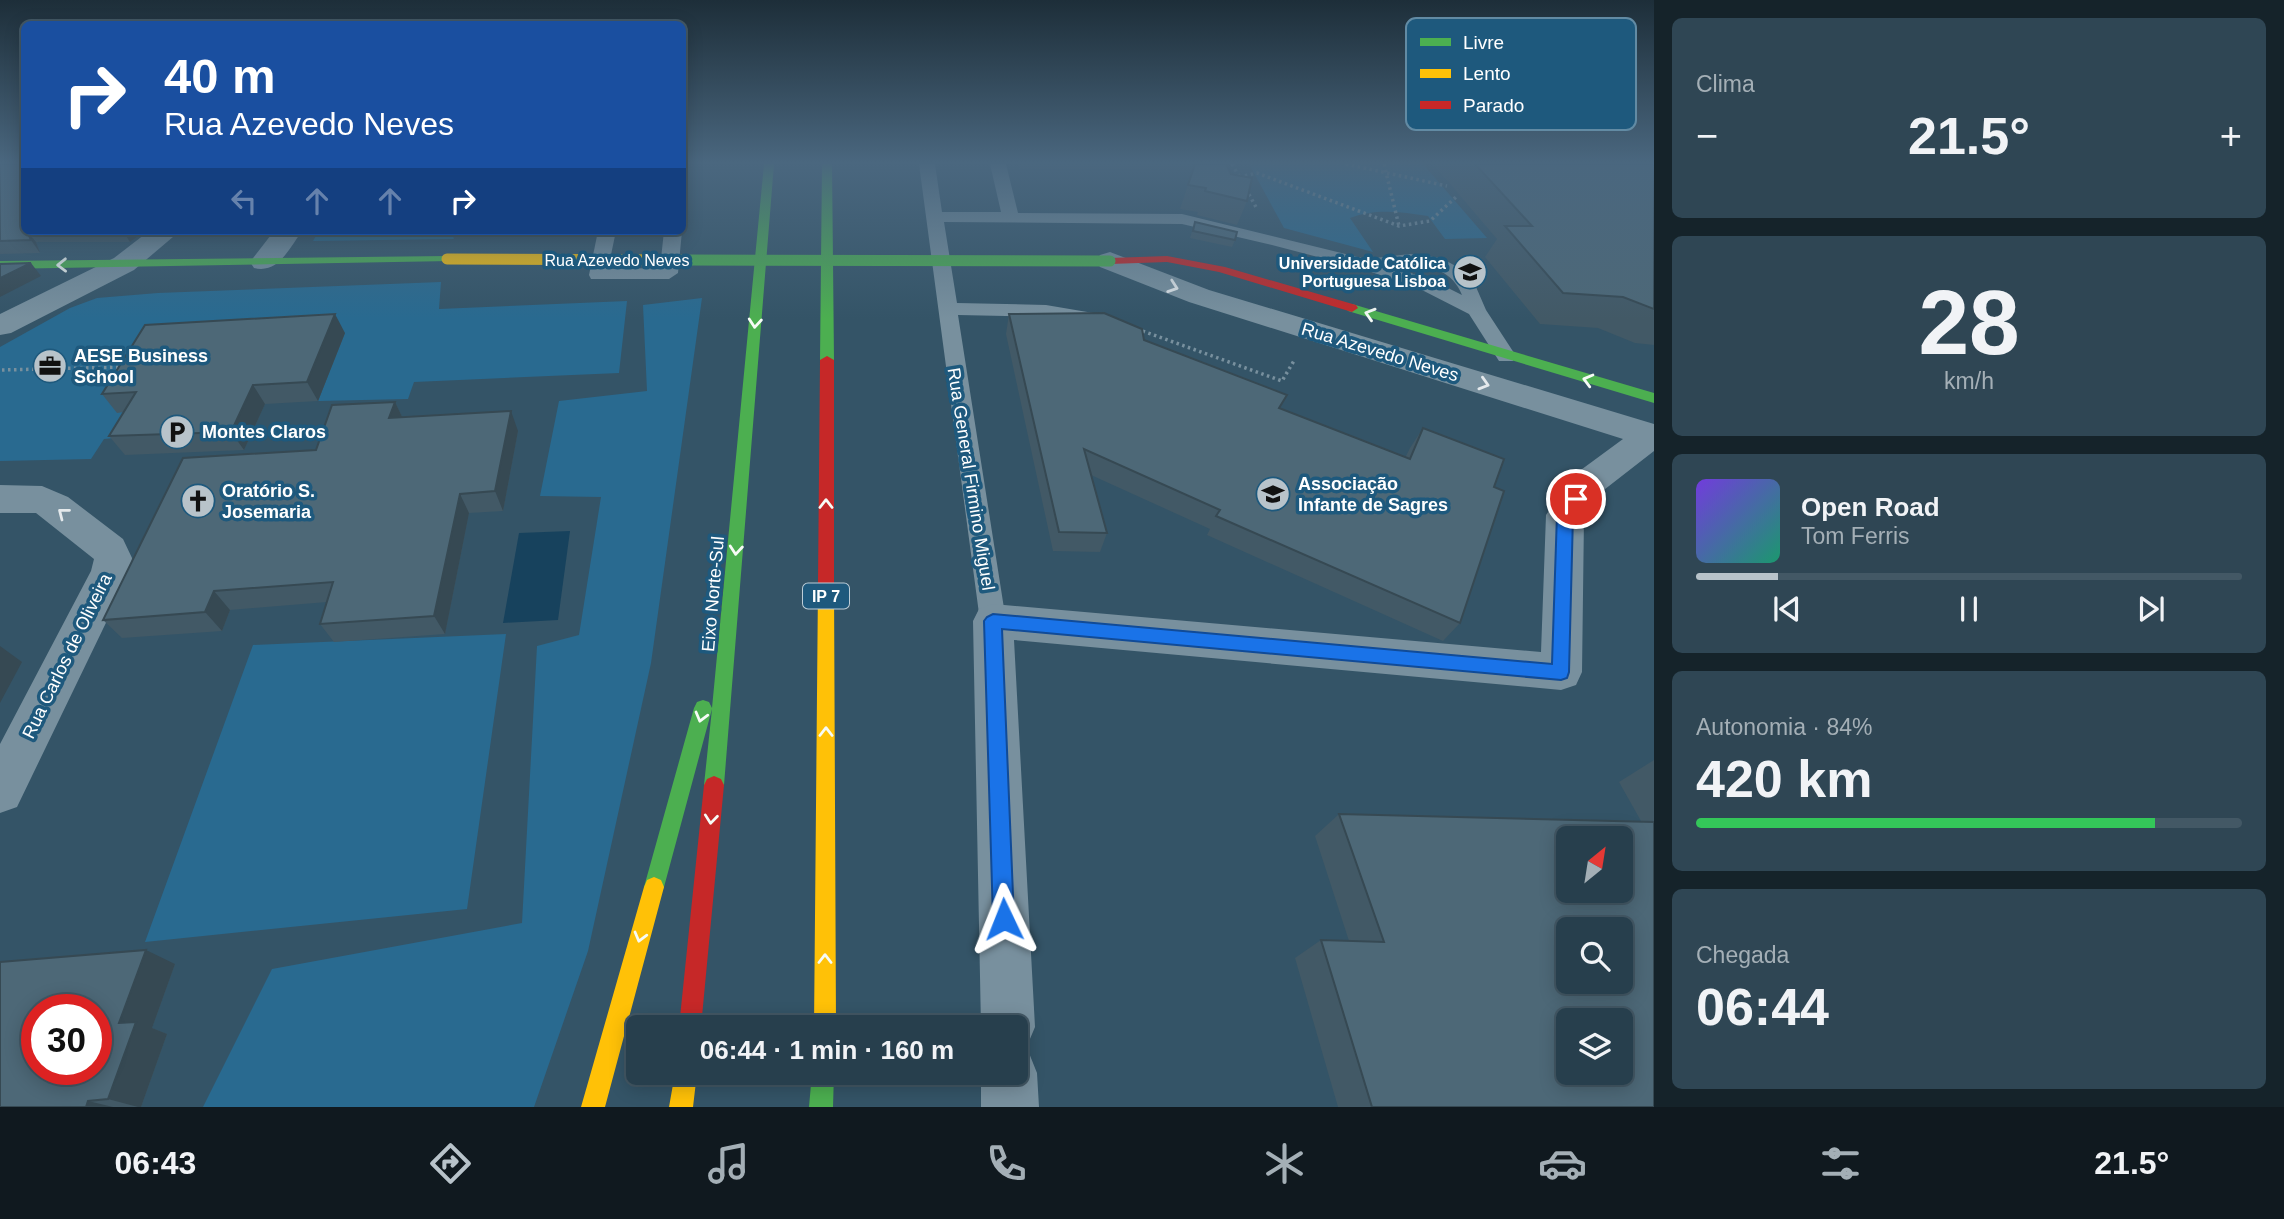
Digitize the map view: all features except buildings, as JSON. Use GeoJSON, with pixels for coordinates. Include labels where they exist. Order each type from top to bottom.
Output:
{"type":"FeatureCollection","features":[{"type":"Feature","properties":{"kind":"main road","name":"Eixo Norte-Sul"},"geometry":{"type":"LineString","coordinates":[[691,1015],[732,604],[765,216]]}},
{"type":"Feature","properties":{"kind":"main road","name":"IP 7"},"geometry":{"type":"LineString","coordinates":[[825,1015],[827,216]]}},
{"type":"Feature","properties":{"kind":"main road","name":"Rua Azevedo Neves"},"geometry":{"type":"LineString","coordinates":[[0,265],[447,259],[1167,259],[1220,269],[1506,356],[1653,423]]}},
{"type":"Feature","properties":{"kind":"main road"},"geometry":{"type":"LineString","coordinates":[[593,1107],[732,604]]}},
{"type":"Feature","properties":{"kind":"main road"},"geometry":{"type":"LineString","coordinates":[[681,1107],[684,1085]]}},
{"type":"Feature","properties":{"kind":"main road"},"geometry":{"type":"LineString","coordinates":[[821,1107],[822,1085]]}},
{"type":"Feature","properties":{"kind":"street"},"geometry":{"type":"LineString","coordinates":[[0,326],[124,264],[161,235]]}},
{"type":"Feature","properties":{"kind":"street"},"geometry":{"type":"LineString","coordinates":[[264,262],[285,235]]}},
{"type":"Feature","properties":{"kind":"street","name":"Rua Azevedo Neves"},"geometry":{"type":"LineString","coordinates":[[1110,261],[1199,296],[1653,423]]}},
{"type":"Feature","properties":{"kind":"street"},"geometry":{"type":"LineString","coordinates":[[993,621],[1561,672],[1565,514],[1587,484],[1653,423]]}},
{"type":"Feature","properties":{"kind":"street","name":"Rua Carlos de Oliveira"},"geometry":{"type":"LineString","coordinates":[[0,499],[42,500],[55,507],[109,550],[113,558],[111,571],[0,791]]}},
{"type":"Feature","properties":{"kind":"street","name":"Rua General Firmino Miguel"},"geometry":{"type":"LineString","coordinates":[[993,621],[1007,1015]]}},
{"type":"Feature","properties":{"kind":"street"},"geometry":{"type":"LineString","coordinates":[[1009,1085],[1010,1107]]}},
{"type":"Feature","properties":{"kind":"lane"},"geometry":{"type":"LineString","coordinates":[[936,217],[1182,219],[1366,264],[1427,285],[1476,310]]}},
{"type":"Feature","properties":{"kind":"lane","name":"Rua General Firmino Miguel"},"geometry":{"type":"LineString","coordinates":[[936,217],[946,309],[993,621]]}},
{"type":"Feature","properties":{"kind":"lane"},"geometry":{"type":"LineString","coordinates":[[606,235],[598,275],[668,273],[673,235]]}},
{"type":"Feature","properties":{"kind":"lane"},"geometry":{"type":"LineString","coordinates":[[1366,264],[1407,258],[1441,262],[1466,284],[1476,310],[1506,356]]}},
{"type":"Feature","properties":{"kind":"lane"},"geometry":{"type":"LineString","coordinates":[[946,309],[1008,308],[1076,313],[1136,328]]}},
{"type":"Feature","properties":{"kind":"path"},"geometry":{"type":"LineString","coordinates":[[1261,216],[1275,240]]}},
{"type":"Feature","properties":{"kind":"path"},"geometry":{"type":"LineString","coordinates":[[1397,216],[1399,226],[1430,221],[1436,216]]}},
{"type":"Feature","properties":{"kind":"path"},"geometry":{"type":"LineString","coordinates":[[1136,328],[1282,381]]}},
{"type":"Feature","properties":{"kind":"path"},"geometry":{"type":"LineString","coordinates":[[2,370],[133,367]]}},
{"type":"Feature","properties":{"kind":"shaded area"},"geometry":{"type":"Polygon","coordinates":[[[1277,216],[1358,216],[1350,218],[1373,252],[1284,228],[1277,216]]]}},
{"type":"Feature","properties":{"kind":"shaded area"},"geometry":{"type":"Polygon","coordinates":[[[1426,216],[1468,216],[1487,238],[1445,239],[1426,216]]]}},
{"type":"Feature","properties":{"kind":"shaded area"},"geometry":{"type":"Polygon","coordinates":[[[316,235],[452,235],[454,239],[313,241],[316,235]]]}},
{"type":"Feature","properties":{"kind":"shaded area"},"geometry":{"type":"Polygon","coordinates":[[[441,282],[439,309],[627,301],[619,373],[414,382],[408,399],[318,401],[344,334],[118,412],[153,411],[136,436],[104,439],[91,459],[0,461],[0,347],[70,308],[97,298],[158,293],[441,282]]]}},
{"type":"Feature","properties":{"kind":"shaded area"},"geometry":{"type":"Polygon","coordinates":[[[702,298],[651,663],[588,951],[534,1107],[203,1107],[272,969],[522,923],[537,646],[579,635],[601,497],[540,496],[559,401],[647,391],[643,305],[702,298]]]}},
{"type":"Feature","properties":{"kind":"shaded area"},"geometry":{"type":"Polygon","coordinates":[[[570,531],[558,620],[503,623],[519,533],[570,531]]]}},
{"type":"Feature","properties":{"kind":"shaded area"},"geometry":{"type":"Polygon","coordinates":[[[506,634],[467,909],[145,942],[253,645],[506,634]]]}},
{"type":"Feature","properties":{"kind":"traffic: fast"},"geometry":{"type":"LineString","coordinates":[[714,785],[764,216]]}},
{"type":"Feature","properties":{"kind":"traffic: fast"},"geometry":{"type":"LineString","coordinates":[[827,216],[827,360]]}},
{"type":"Feature","properties":{"kind":"traffic: fast"},"geometry":{"type":"LineString","coordinates":[[0,265],[447,259]]}},
{"type":"Feature","properties":{"kind":"traffic: fast"},"geometry":{"type":"LineString","coordinates":[[686,260],[1110,261]]}},
{"type":"Feature","properties":{"kind":"traffic: fast"},"geometry":{"type":"LineString","coordinates":[[1352,308],[1654,398]]}},
{"type":"Feature","properties":{"kind":"traffic: fast"},"geometry":{"type":"LineString","coordinates":[[654,887],[703,708]]}},
{"type":"Feature","properties":{"kind":"traffic: fast"},"geometry":{"type":"LineString","coordinates":[[821,1107],[822,1085]]}},
{"type":"Feature","properties":{"kind":"traffic: slow"},"geometry":{"type":"LineString","coordinates":[[447,259],[686,260]]}},
{"type":"Feature","properties":{"kind":"traffic: slow"},"geometry":{"type":"LineString","coordinates":[[825,1015],[826,584]]}},
{"type":"Feature","properties":{"kind":"traffic: slow"},"geometry":{"type":"LineString","coordinates":[[593,1107],[654,887]]}},
{"type":"Feature","properties":{"kind":"traffic: slow"},"geometry":{"type":"LineString","coordinates":[[681,1107],[684,1085]]}},
{"type":"Feature","properties":{"kind":"traffic: jam"},"geometry":{"type":"LineString","coordinates":[[1110,261],[1167,259],[1221,269],[1352,308]]}},
{"type":"Feature","properties":{"kind":"traffic: jam"},"geometry":{"type":"LineString","coordinates":[[826,584],[827,360]]}},
{"type":"Feature","properties":{"kind":"traffic: jam"},"geometry":{"type":"LineString","coordinates":[[691,1015],[714,785]]}},
{"type":"Feature","properties":{"kind":"place","name":"Universidade Católica Portuguesa Lisboa"},"geometry":{"type":"Point","coordinates":[1470,272]}},
{"type":"Feature","properties":{"kind":"place","name":"AESE Business School"},"geometry":{"type":"Point","coordinates":[50,366]}},
{"type":"Feature","properties":{"kind":"place","name":"Montes Claros"},"geometry":{"type":"Point","coordinates":[177,432]}},
{"type":"Feature","properties":{"kind":"place","name":"Associação Infante de Sagres"},"geometry":{"type":"Point","coordinates":[1273,494]}},
{"type":"Feature","properties":{"kind":"place","name":"Oratório S. Josemaria"},"geometry":{"type":"Point","coordinates":[198,501]}},
{"type":"Feature","properties":{"kind":"route"},"geometry":{"type":"LineString","coordinates":[[1004,919],[993,621],[1561,672],[1565,514],[1576,499]]}}]}
